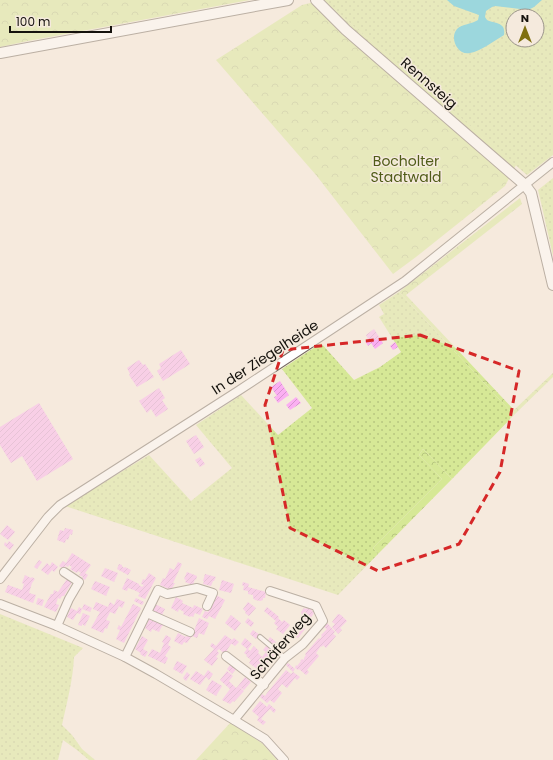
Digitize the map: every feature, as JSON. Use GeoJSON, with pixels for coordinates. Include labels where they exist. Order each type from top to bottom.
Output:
{"type":"FeatureCollection","features":[{"type":"Feature","properties":{"kind":"street"},"geometry":{"type":"LineString","coordinates":[[0,53],[288,0]]}},
{"type":"Feature","properties":{"kind":"street","name":"Rennsteig"},"geometry":{"type":"LineString","coordinates":[[316,0],[346,30],[525,185]]}},
{"type":"Feature","properties":{"kind":"street","name":"In der Ziegelheide"},"geometry":{"type":"LineString","coordinates":[[0,579],[48,517],[60,505],[238,391],[405,281],[553,162]]}},
{"type":"Feature","properties":{"kind":"street"},"geometry":{"type":"LineString","coordinates":[[525,185],[531,193],[553,285]]}},
{"type":"Feature","properties":{"kind":"street"},"geometry":{"type":"LineString","coordinates":[[57,626],[69,599],[79,582],[64,572]]}},
{"type":"Feature","properties":{"kind":"street"},"geometry":{"type":"LineString","coordinates":[[125,657],[158,590],[167,594],[197,588],[202,589],[213,593],[207,606]]}},
{"type":"Feature","properties":{"kind":"street","name":"Schäferweg"},"geometry":{"type":"LineString","coordinates":[[234,720],[285,658],[303,644],[323,621],[316,606],[270,591]]}},
{"type":"Feature","properties":{"kind":"street"},"geometry":{"type":"LineString","coordinates":[[0,604],[57,626],[125,657],[156,674],[265,739],[284,760]]}},
{"type":"Feature","properties":{"kind":"street"},"geometry":{"type":"LineString","coordinates":[[147,613],[190,632]]}},
{"type":"Feature","properties":{"kind":"street"},"geometry":{"type":"LineString","coordinates":[[226,656],[264,685]]}},
{"type":"Feature","properties":{"kind":"lane"},"geometry":{"type":"LineString","coordinates":[[260,637],[285,658]]}},
{"type":"Feature","properties":{"kind":"highlighted area"},"geometry":{"type":"Polygon","coordinates":[[[420,335],[519,371],[500,472],[459,544],[378,571],[290,528],[265,405],[283,350],[420,335]]]}},
{"type":"Feature","properties":{"kind":"green space"},"geometry":{"type":"Polygon","coordinates":[[[0,0],[250,0],[0,47],[0,0]]]}},
{"type":"Feature","properties":{"kind":"green space"},"geometry":{"type":"Polygon","coordinates":[[[323,0],[553,0],[553,155],[527,175],[323,0]]]}},
{"type":"Feature","properties":{"kind":"green space","name":"Bocholter Stadtwald"},"geometry":{"type":"Polygon","coordinates":[[[323,0],[516,165],[505,186],[393,274],[316,175],[216,60],[302,5],[323,0]]]}},
{"type":"Feature","properties":{"kind":"green space"},"geometry":{"type":"Polygon","coordinates":[[[553,178],[553,256],[538,190],[553,178]]]}},
{"type":"Feature","properties":{"kind":"green space"},"geometry":{"type":"Polygon","coordinates":[[[520,198],[522,204],[406,295],[514,410],[553,373],[553,377],[514,415],[399,292],[520,198]]]}},
{"type":"Feature","properties":{"kind":"green space"},"geometry":{"type":"Polygon","coordinates":[[[399,292],[514,415],[452,479],[423,449],[419,455],[442,479],[373,548],[378,554],[338,595],[65,506],[149,455],[191,501],[232,468],[196,425],[241,395],[278,435],[312,408],[282,369],[321,343],[354,380],[380,367],[401,352],[379,317],[384,314],[379,305],[399,292]]]}},
{"type":"Feature","properties":{"kind":"green space"},"geometry":{"type":"Polygon","coordinates":[[[423,449],[452,479],[378,554],[373,548],[442,479],[419,455],[423,449]]]}},
{"type":"Feature","properties":{"kind":"green space"},"geometry":{"type":"Polygon","coordinates":[[[0,614],[83,648],[74,657],[71,683],[62,725],[72,735],[82,749],[95,760],[89,760],[63,740],[58,760],[0,760],[0,614]]]}},
{"type":"Feature","properties":{"kind":"green space"},"geometry":{"type":"Polygon","coordinates":[[[231,722],[263,744],[277,760],[196,760],[231,722]]]}},
{"type":"Feature","properties":{"kind":"water"},"geometry":{"type":"Polygon","coordinates":[[[447,0],[542,0],[532,8],[495,6],[486,11],[485,17],[487,20],[500,24],[503,28],[504,35],[487,46],[470,53],[462,52],[456,46],[454,37],[459,27],[478,20],[479,15],[454,6],[447,0]]]}},
{"type":"Feature","properties":{"kind":"building"},"geometry":{"type":"Polygon","coordinates":[[[374,329],[383,343],[375,349],[371,343],[368,346],[365,341],[368,339],[366,335],[374,329]]]}},
{"type":"Feature","properties":{"kind":"building"},"geometry":{"type":"Polygon","coordinates":[[[395,342],[398,347],[393,350],[390,346],[395,342]]]}},
{"type":"Feature","properties":{"kind":"building"},"geometry":{"type":"Polygon","coordinates":[[[181,350],[190,364],[163,381],[157,371],[161,368],[159,364],[181,350]]]}},
{"type":"Feature","properties":{"kind":"building"},"geometry":{"type":"Polygon","coordinates":[[[139,360],[143,365],[145,364],[154,377],[137,387],[129,375],[130,374],[127,368],[139,360]]]}},
{"type":"Feature","properties":{"kind":"building"},"geometry":{"type":"Polygon","coordinates":[[[280,381],[289,395],[278,403],[274,397],[277,396],[271,387],[280,381]]]}},
{"type":"Feature","properties":{"kind":"building"},"geometry":{"type":"Polygon","coordinates":[[[159,388],[165,398],[162,400],[168,409],[156,417],[151,409],[147,413],[139,401],[159,388]]]}},
{"type":"Feature","properties":{"kind":"building"},"geometry":{"type":"Polygon","coordinates":[[[296,397],[301,403],[290,410],[286,405],[296,397]]]}},
{"type":"Feature","properties":{"kind":"building"},"geometry":{"type":"Polygon","coordinates":[[[39,403],[73,459],[37,481],[22,456],[11,463],[0,445],[0,427],[39,403]]]}},
{"type":"Feature","properties":{"kind":"building"},"geometry":{"type":"Polygon","coordinates":[[[196,435],[204,447],[194,454],[186,441],[196,435]]]}},
{"type":"Feature","properties":{"kind":"building"},"geometry":{"type":"Polygon","coordinates":[[[200,457],[205,464],[200,467],[195,460],[200,457]]]}},
{"type":"Feature","properties":{"kind":"building"},"geometry":{"type":"Polygon","coordinates":[[[7,525],[15,532],[8,540],[0,534],[7,525]]]}},
{"type":"Feature","properties":{"kind":"building"},"geometry":{"type":"Polygon","coordinates":[[[65,528],[73,530],[72,535],[70,534],[65,543],[57,540],[60,530],[64,531],[65,528]]]}},
{"type":"Feature","properties":{"kind":"building"},"geometry":{"type":"Polygon","coordinates":[[[9,541],[14,545],[10,550],[4,545],[5,542],[7,544],[9,541]]]}},
{"type":"Feature","properties":{"kind":"building"},"geometry":{"type":"Polygon","coordinates":[[[72,553],[91,565],[85,573],[88,575],[85,580],[79,575],[81,573],[78,571],[77,573],[70,569],[72,567],[69,565],[68,567],[65,565],[66,567],[64,569],[59,566],[63,561],[66,563],[72,553]]]}},
{"type":"Feature","properties":{"kind":"building"},"geometry":{"type":"Polygon","coordinates":[[[39,560],[42,562],[37,569],[34,567],[39,560]]]}},
{"type":"Feature","properties":{"kind":"building"},"geometry":{"type":"Polygon","coordinates":[[[52,562],[58,567],[54,572],[52,570],[48,575],[41,570],[47,563],[50,566],[52,562]]]}},
{"type":"Feature","properties":{"kind":"building"},"geometry":{"type":"Polygon","coordinates":[[[178,562],[182,564],[171,590],[160,585],[163,578],[165,579],[170,568],[174,570],[178,562]]]}},
{"type":"Feature","properties":{"kind":"building"},"geometry":{"type":"Polygon","coordinates":[[[119,564],[124,568],[125,567],[131,570],[128,575],[117,569],[119,564]]]}},
{"type":"Feature","properties":{"kind":"building"},"geometry":{"type":"Polygon","coordinates":[[[105,568],[118,573],[114,582],[101,576],[105,568]]]}},
{"type":"Feature","properties":{"kind":"building"},"geometry":{"type":"Polygon","coordinates":[[[187,572],[197,576],[193,585],[185,582],[186,580],[184,579],[187,572]]]}},
{"type":"Feature","properties":{"kind":"building"},"geometry":{"type":"Polygon","coordinates":[[[149,573],[156,578],[145,599],[138,596],[140,593],[134,590],[128,588],[127,591],[122,589],[127,578],[142,587],[144,585],[141,584],[143,579],[145,580],[149,573]]]}},
{"type":"Feature","properties":{"kind":"building"},"geometry":{"type":"Polygon","coordinates":[[[205,574],[216,577],[211,586],[203,584],[205,574]]]}},
{"type":"Feature","properties":{"kind":"building"},"geometry":{"type":"Polygon","coordinates":[[[25,575],[35,579],[29,593],[36,595],[33,603],[5,592],[8,585],[22,590],[24,584],[22,583],[25,575]]]}},
{"type":"Feature","properties":{"kind":"building"},"geometry":{"type":"Polygon","coordinates":[[[67,579],[72,582],[64,596],[60,599],[58,598],[56,604],[59,605],[56,612],[44,607],[54,590],[58,592],[67,579]]]}},
{"type":"Feature","properties":{"kind":"building"},"geometry":{"type":"Polygon","coordinates":[[[222,580],[234,584],[231,593],[219,590],[222,580]]]}},
{"type":"Feature","properties":{"kind":"building"},"geometry":{"type":"Polygon","coordinates":[[[95,581],[110,587],[106,596],[91,589],[95,581]]]}},
{"type":"Feature","properties":{"kind":"building"},"geometry":{"type":"Polygon","coordinates":[[[243,582],[249,584],[248,587],[266,592],[265,598],[260,601],[255,600],[253,595],[248,594],[248,591],[243,590],[243,582]]]}},
{"type":"Feature","properties":{"kind":"building"},"geometry":{"type":"Polygon","coordinates":[[[216,595],[225,600],[215,619],[209,616],[207,619],[202,617],[205,611],[208,612],[216,595]]]}},
{"type":"Feature","properties":{"kind":"building"},"geometry":{"type":"Polygon","coordinates":[[[176,597],[183,601],[182,603],[193,608],[194,605],[203,609],[200,615],[195,613],[193,617],[190,617],[183,614],[184,612],[179,609],[178,612],[171,608],[176,597]]]}},
{"type":"Feature","properties":{"kind":"building"},"geometry":{"type":"Polygon","coordinates":[[[38,598],[44,600],[42,606],[36,604],[38,598]]]}},
{"type":"Feature","properties":{"kind":"building"},"geometry":{"type":"Polygon","coordinates":[[[136,598],[144,602],[142,605],[134,601],[136,598]]]}},
{"type":"Feature","properties":{"kind":"building"},"geometry":{"type":"Polygon","coordinates":[[[117,599],[125,602],[122,608],[119,606],[115,614],[110,612],[106,620],[110,621],[107,629],[105,628],[103,633],[91,628],[100,612],[93,609],[96,602],[108,607],[110,602],[114,605],[117,599]]]}},
{"type":"Feature","properties":{"kind":"building"},"geometry":{"type":"Polygon","coordinates":[[[248,602],[256,608],[249,616],[243,609],[248,602]]]}},
{"type":"Feature","properties":{"kind":"building"},"geometry":{"type":"Polygon","coordinates":[[[84,604],[92,608],[90,612],[82,609],[84,604]]]}},
{"type":"Feature","properties":{"kind":"building"},"geometry":{"type":"Polygon","coordinates":[[[133,604],[141,608],[124,643],[116,639],[120,630],[117,629],[119,625],[121,627],[133,604]]]}},
{"type":"Feature","properties":{"kind":"building"},"geometry":{"type":"Polygon","coordinates":[[[155,604],[165,609],[161,617],[151,612],[155,604]]]}},
{"type":"Feature","properties":{"kind":"building"},"geometry":{"type":"Polygon","coordinates":[[[308,606],[314,613],[308,622],[302,616],[301,612],[308,606]]]}},
{"type":"Feature","properties":{"kind":"building"},"geometry":{"type":"Polygon","coordinates":[[[79,607],[82,609],[80,614],[77,613],[73,620],[67,617],[71,608],[77,611],[79,607]]]}},
{"type":"Feature","properties":{"kind":"building"},"geometry":{"type":"Polygon","coordinates":[[[267,607],[279,617],[278,618],[282,622],[284,620],[290,625],[283,634],[276,629],[278,627],[274,623],[276,621],[264,611],[267,607]]]}},
{"type":"Feature","properties":{"kind":"building"},"geometry":{"type":"Polygon","coordinates":[[[83,613],[90,616],[85,626],[82,624],[82,626],[78,625],[83,613]]]}},
{"type":"Feature","properties":{"kind":"building"},"geometry":{"type":"Polygon","coordinates":[[[338,614],[347,621],[340,628],[342,630],[338,634],[332,627],[335,624],[332,622],[338,614]]]}},
{"type":"Feature","properties":{"kind":"building"},"geometry":{"type":"Polygon","coordinates":[[[231,615],[241,623],[235,631],[225,623],[231,615]]]}},
{"type":"Feature","properties":{"kind":"building"},"geometry":{"type":"Polygon","coordinates":[[[199,618],[209,623],[204,635],[199,633],[197,638],[192,636],[199,618]]]}},
{"type":"Feature","properties":{"kind":"building"},"geometry":{"type":"Polygon","coordinates":[[[248,618],[254,623],[251,627],[245,622],[248,618]]]}},
{"type":"Feature","properties":{"kind":"building"},"geometry":{"type":"Polygon","coordinates":[[[149,619],[155,622],[157,619],[165,623],[159,632],[152,629],[151,632],[145,628],[149,619]]]}},
{"type":"Feature","properties":{"kind":"building"},"geometry":{"type":"Polygon","coordinates":[[[327,623],[335,632],[333,634],[336,636],[326,648],[323,645],[322,647],[321,646],[316,653],[319,656],[307,670],[309,672],[306,675],[299,669],[298,670],[295,668],[296,665],[297,666],[302,659],[304,660],[305,654],[319,638],[320,639],[322,636],[321,635],[327,629],[324,627],[327,623]]]}},
{"type":"Feature","properties":{"kind":"building"},"geometry":{"type":"Polygon","coordinates":[[[303,627],[305,629],[298,638],[296,637],[303,627]]]}},
{"type":"Feature","properties":{"kind":"building"},"geometry":{"type":"Polygon","coordinates":[[[253,630],[260,635],[256,639],[250,634],[253,630]]]}},
{"type":"Feature","properties":{"kind":"building"},"geometry":{"type":"Polygon","coordinates":[[[178,633],[186,637],[188,634],[192,636],[187,643],[184,642],[182,645],[174,641],[178,633]]]}},
{"type":"Feature","properties":{"kind":"building"},"geometry":{"type":"Polygon","coordinates":[[[166,635],[171,638],[168,645],[171,647],[165,656],[168,658],[165,664],[148,656],[152,649],[160,653],[164,643],[162,642],[166,635]]]}},
{"type":"Feature","properties":{"kind":"building"},"geometry":{"type":"Polygon","coordinates":[[[225,635],[232,640],[234,638],[239,642],[235,646],[231,644],[225,654],[219,649],[217,651],[219,653],[216,657],[218,658],[212,666],[204,660],[214,649],[210,646],[212,643],[216,646],[225,635]]]}},
{"type":"Feature","properties":{"kind":"building"},"geometry":{"type":"Polygon","coordinates":[[[142,636],[148,640],[143,649],[148,652],[145,657],[135,649],[142,636]]]}},
{"type":"Feature","properties":{"kind":"building"},"geometry":{"type":"Polygon","coordinates":[[[270,637],[276,642],[273,645],[268,640],[270,637]]]}},
{"type":"Feature","properties":{"kind":"building"},"geometry":{"type":"Polygon","coordinates":[[[245,638],[252,644],[248,649],[250,651],[254,646],[262,657],[266,652],[263,650],[267,645],[276,652],[260,671],[249,663],[251,660],[244,653],[247,649],[241,644],[245,638]]]}},
{"type":"Feature","properties":{"kind":"building"},"geometry":{"type":"Polygon","coordinates":[[[177,661],[187,666],[182,674],[173,669],[177,661]]]}},
{"type":"Feature","properties":{"kind":"building"},"geometry":{"type":"Polygon","coordinates":[[[288,663],[295,669],[293,672],[286,665],[288,663]]]}},
{"type":"Feature","properties":{"kind":"building"},"geometry":{"type":"Polygon","coordinates":[[[231,664],[237,668],[232,674],[227,669],[231,664]]]}},
{"type":"Feature","properties":{"kind":"building"},"geometry":{"type":"Polygon","coordinates":[[[208,670],[213,674],[209,680],[206,677],[200,685],[190,679],[196,671],[204,676],[208,670]]]}},
{"type":"Feature","properties":{"kind":"building"},"geometry":{"type":"Polygon","coordinates":[[[286,670],[291,674],[293,672],[300,677],[297,680],[295,678],[287,688],[282,684],[278,689],[282,693],[274,703],[270,700],[267,703],[260,697],[262,694],[265,696],[286,670]]]}},
{"type":"Feature","properties":{"kind":"building"},"geometry":{"type":"Polygon","coordinates":[[[227,671],[233,676],[229,681],[236,688],[238,686],[244,691],[234,702],[233,701],[230,704],[222,700],[230,689],[220,680],[227,671]]]}},
{"type":"Feature","properties":{"kind":"building"},"geometry":{"type":"Polygon","coordinates":[[[187,672],[190,675],[186,681],[183,678],[187,672]]]}},
{"type":"Feature","properties":{"kind":"building"},"geometry":{"type":"Polygon","coordinates":[[[245,677],[251,682],[244,690],[238,686],[245,677]]]}},
{"type":"Feature","properties":{"kind":"building"},"geometry":{"type":"Polygon","coordinates":[[[212,680],[222,686],[216,696],[206,690],[212,680]]]}},
{"type":"Feature","properties":{"kind":"building"},"geometry":{"type":"Polygon","coordinates":[[[260,701],[267,707],[269,704],[276,710],[274,713],[270,709],[265,714],[261,719],[266,722],[263,725],[257,720],[259,717],[252,711],[260,701]]]}}]}
